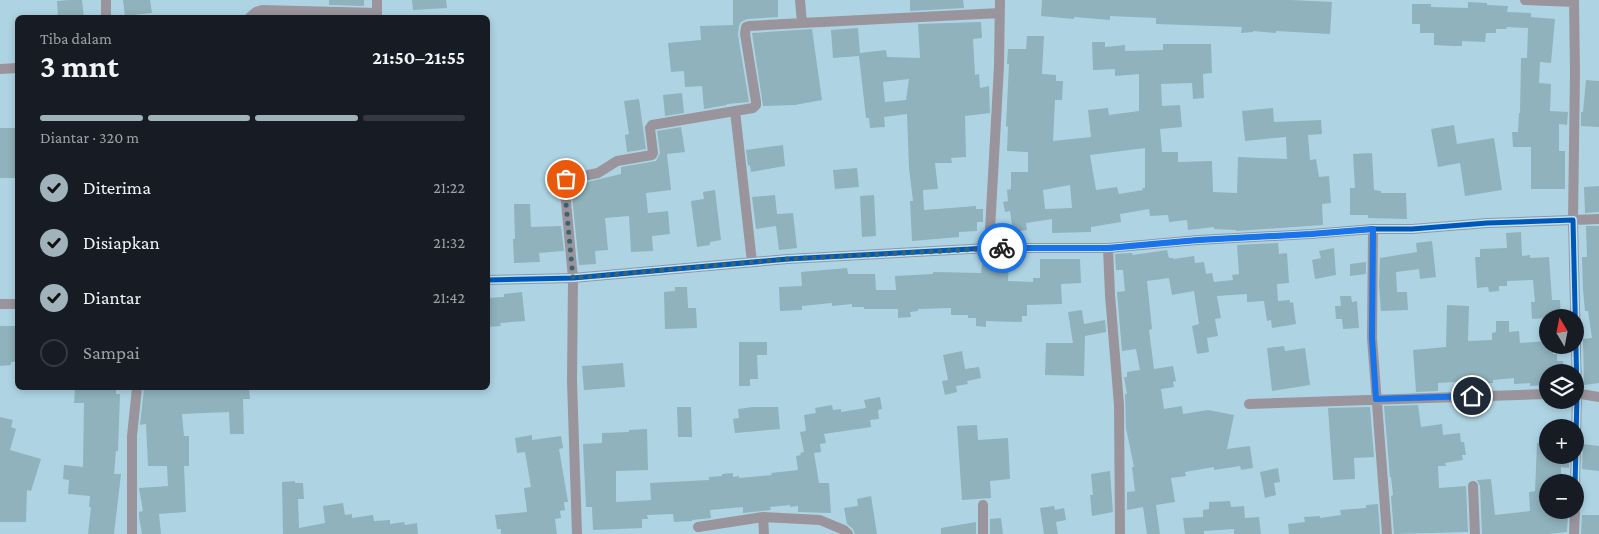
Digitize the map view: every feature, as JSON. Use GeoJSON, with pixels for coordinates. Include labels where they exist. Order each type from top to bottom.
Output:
{"type":"FeatureCollection","features":[{"type":"Feature","properties":{"kind":"street"},"geometry":{"type":"LineString","coordinates":[[106,0],[106,15]]}},
{"type":"Feature","properties":{"kind":"street"},"geometry":{"type":"LineString","coordinates":[[252,15],[262,10],[377,15],[377,0]]}},
{"type":"Feature","properties":{"kind":"street"},"geometry":{"type":"LineString","coordinates":[[800,0],[802,23]]}},
{"type":"Feature","properties":{"kind":"street"},"geometry":{"type":"LineString","coordinates":[[989,248],[994,174],[1000,0]]}},
{"type":"Feature","properties":{"kind":"street"},"geometry":{"type":"LineString","coordinates":[[1525,0],[1574,1],[1576,72],[1573,220],[1575,364]]}},
{"type":"Feature","properties":{"kind":"street"},"geometry":{"type":"LineString","coordinates":[[577,534],[572,380],[573,278],[564,180],[598,173],[617,161],[652,155],[650,128],[652,125],[753,108],[756,105],[745,34],[746,27],[1000,13]]}},
{"type":"Feature","properties":{"kind":"street"},"geometry":{"type":"LineString","coordinates":[[0,69],[15,68]]}},
{"type":"Feature","properties":{"kind":"street"},"geometry":{"type":"LineString","coordinates":[[735,111],[752,262]]}},
{"type":"Feature","properties":{"kind":"street"},"geometry":{"type":"LineString","coordinates":[[490,280],[573,278],[752,262],[989,248],[1108,248],[1198,240],[1373,229],[1412,229],[1487,223],[1599,219]]}},
{"type":"Feature","properties":{"kind":"street"},"geometry":{"type":"LineString","coordinates":[[1373,229],[1372,338],[1387,534]]}},
{"type":"Feature","properties":{"kind":"street"},"geometry":{"type":"LineString","coordinates":[[1108,248],[1119,405],[1120,534]]}},
{"type":"Feature","properties":{"kind":"street"},"geometry":{"type":"LineString","coordinates":[[0,304],[15,304]]}},
{"type":"Feature","properties":{"kind":"street"},"geometry":{"type":"LineString","coordinates":[[132,534],[132,436],[137,390]]}},
{"type":"Feature","properties":{"kind":"street"},"geometry":{"type":"LineString","coordinates":[[1248,404],[1539,394]]}},
{"type":"Feature","properties":{"kind":"street"},"geometry":{"type":"LineString","coordinates":[[1584,394],[1599,397]]}},
{"type":"Feature","properties":{"kind":"street"},"geometry":{"type":"LineString","coordinates":[[1575,474],[1576,409]]}},
{"type":"Feature","properties":{"kind":"street"},"geometry":{"type":"LineString","coordinates":[[1473,486],[1475,534]]}},
{"type":"Feature","properties":{"kind":"street"},"geometry":{"type":"LineString","coordinates":[[983,505],[983,534]]}},
{"type":"Feature","properties":{"kind":"street"},"geometry":{"type":"LineString","coordinates":[[698,527],[763,517],[820,520],[844,530],[848,534]]}},
{"type":"Feature","properties":{"kind":"street"},"geometry":{"type":"LineString","coordinates":[[763,517],[764,534]]}},
{"type":"Feature","properties":{"kind":"street"},"geometry":{"type":"LineString","coordinates":[[1574,534],[1575,519]]}},
{"type":"Feature","properties":{"kind":"building"},"geometry":{"type":"Polygon","coordinates":[[[82,0],[84,15],[58,15],[57,1],[82,0]]]}},
{"type":"Feature","properties":{"kind":"building"},"geometry":{"type":"Polygon","coordinates":[[[123,0],[150,0],[152,13],[125,15],[123,0]]]}},
{"type":"Feature","properties":{"kind":"building"},"geometry":{"type":"Polygon","coordinates":[[[329,0],[364,0],[364,6],[329,5],[329,0]]]}},
{"type":"Feature","properties":{"kind":"building"},"geometry":{"type":"Polygon","coordinates":[[[412,0],[446,0],[447,8],[413,10],[412,0]]]}},
{"type":"Feature","properties":{"kind":"building"},"geometry":{"type":"Polygon","coordinates":[[[733,0],[778,0],[778,17],[747,19],[741,22],[739,26],[738,35],[749,102],[704,109],[702,86],[685,87],[684,71],[671,72],[668,43],[701,40],[700,26],[733,25],[733,0]]]}},
{"type":"Feature","properties":{"kind":"building"},"geometry":{"type":"Polygon","coordinates":[[[910,0],[963,0],[964,8],[910,11],[910,0]]]}},
{"type":"Feature","properties":{"kind":"building"},"geometry":{"type":"Polygon","coordinates":[[[1042,0],[1290,0],[1332,2],[1330,34],[1276,31],[1276,33],[1253,31],[1241,33],[1242,27],[1156,24],[1156,18],[1110,16],[1110,20],[1041,16],[1042,0]]]}},
{"type":"Feature","properties":{"kind":"building"},"geometry":{"type":"Polygon","coordinates":[[[1468,2],[1508,6],[1507,12],[1531,13],[1531,17],[1555,19],[1551,63],[1540,62],[1539,83],[1551,84],[1550,111],[1568,112],[1567,125],[1559,124],[1559,151],[1565,151],[1565,189],[1531,189],[1531,147],[1513,147],[1512,132],[1518,132],[1520,113],[1521,58],[1527,58],[1528,28],[1507,27],[1506,29],[1496,29],[1496,33],[1486,33],[1485,42],[1462,41],[1462,46],[1454,46],[1434,45],[1434,33],[1420,33],[1420,24],[1412,24],[1412,4],[1431,4],[1431,7],[1468,8],[1468,2]]]}},
{"type":"Feature","properties":{"kind":"building"},"geometry":{"type":"Polygon","coordinates":[[[981,22],[982,38],[973,39],[975,75],[979,74],[980,88],[989,86],[990,113],[965,116],[966,157],[951,158],[952,163],[935,163],[938,189],[923,190],[924,210],[976,206],[976,209],[983,209],[983,222],[977,222],[977,231],[959,232],[959,237],[912,241],[910,201],[913,201],[909,168],[907,114],[884,117],[885,127],[870,128],[869,118],[866,118],[859,56],[833,58],[831,30],[858,28],[860,53],[886,50],[887,57],[920,58],[918,24],[981,22]],[[909,79],[883,82],[885,102],[906,100],[909,79]]]}},
{"type":"Feature","properties":{"kind":"building"},"geometry":{"type":"Polygon","coordinates":[[[812,29],[822,100],[795,105],[763,106],[752,33],[812,29]]]}},
{"type":"Feature","properties":{"kind":"building"},"geometry":{"type":"Polygon","coordinates":[[[1027,36],[1044,36],[1042,74],[1056,75],[1056,81],[1063,81],[1062,100],[1055,100],[1053,141],[1091,137],[1088,110],[1108,108],[1109,115],[1139,111],[1139,74],[1115,76],[1115,69],[1093,70],[1092,42],[1105,42],[1105,47],[1125,45],[1125,51],[1163,50],[1163,44],[1211,44],[1212,73],[1203,74],[1204,98],[1193,99],[1192,83],[1161,84],[1162,106],[1180,105],[1182,127],[1160,129],[1162,152],[1178,152],[1178,162],[1212,161],[1213,192],[1237,193],[1238,157],[1287,159],[1286,137],[1245,141],[1242,111],[1273,108],[1274,122],[1321,120],[1322,134],[1308,135],[1310,160],[1316,159],[1319,177],[1329,176],[1331,203],[1322,204],[1323,225],[1236,231],[1214,229],[1214,227],[1188,230],[1187,220],[1169,222],[1168,215],[1150,216],[1149,209],[1120,214],[1121,222],[1091,227],[1091,232],[1052,233],[1052,219],[1026,223],[1027,230],[1013,232],[1010,211],[1005,212],[1003,202],[1008,201],[1007,190],[1011,189],[1011,172],[1028,172],[1028,152],[1007,151],[1008,49],[1026,49],[1027,36]],[[1145,148],[1090,155],[1096,190],[1117,187],[1119,194],[1143,190],[1142,188],[1145,188],[1145,148]],[[1070,185],[1043,190],[1045,209],[1072,208],[1070,185]]]}},
{"type":"Feature","properties":{"kind":"building"},"geometry":{"type":"Polygon","coordinates":[[[1586,80],[1599,81],[1599,127],[1581,126],[1581,112],[1583,112],[1586,80]]]}},
{"type":"Feature","properties":{"kind":"building"},"geometry":{"type":"Polygon","coordinates":[[[682,93],[684,113],[665,116],[663,95],[682,93]]]}},
{"type":"Feature","properties":{"kind":"building"},"geometry":{"type":"Polygon","coordinates":[[[639,99],[646,149],[627,152],[625,135],[629,134],[624,101],[639,99]]]}},
{"type":"Feature","properties":{"kind":"building"},"geometry":{"type":"Polygon","coordinates":[[[1454,125],[1457,144],[1494,138],[1502,190],[1465,196],[1460,163],[1438,167],[1431,129],[1454,125]]]}},
{"type":"Feature","properties":{"kind":"building"},"geometry":{"type":"Polygon","coordinates":[[[681,127],[685,152],[667,154],[671,190],[646,193],[648,213],[668,211],[670,234],[652,236],[653,251],[631,252],[629,216],[605,218],[608,250],[595,251],[596,264],[579,265],[571,186],[621,174],[621,167],[656,161],[660,153],[657,131],[681,127]]]}},
{"type":"Feature","properties":{"kind":"building"},"geometry":{"type":"Polygon","coordinates":[[[0,128],[15,128],[15,178],[0,178],[0,128]]]}},
{"type":"Feature","properties":{"kind":"building"},"geometry":{"type":"Polygon","coordinates":[[[783,145],[785,166],[751,172],[750,165],[748,166],[746,150],[783,145]]]}},
{"type":"Feature","properties":{"kind":"building"},"geometry":{"type":"Polygon","coordinates":[[[1372,153],[1374,190],[1381,191],[1381,193],[1406,193],[1407,219],[1368,218],[1368,215],[1350,215],[1350,188],[1355,188],[1353,154],[1372,153]]]}},
{"type":"Feature","properties":{"kind":"building"},"geometry":{"type":"Polygon","coordinates":[[[857,168],[859,187],[835,189],[833,170],[857,168]]]}},
{"type":"Feature","properties":{"kind":"building"},"geometry":{"type":"Polygon","coordinates":[[[1599,186],[1599,212],[1585,213],[1584,187],[1599,186]]]}},
{"type":"Feature","properties":{"kind":"building"},"geometry":{"type":"Polygon","coordinates":[[[715,190],[721,240],[710,242],[710,245],[697,247],[691,201],[704,199],[703,192],[715,190]]]}},
{"type":"Feature","properties":{"kind":"building"},"geometry":{"type":"Polygon","coordinates":[[[775,195],[777,214],[793,213],[797,248],[779,250],[776,226],[756,229],[752,197],[775,195]]]}},
{"type":"Feature","properties":{"kind":"building"},"geometry":{"type":"Polygon","coordinates":[[[874,195],[876,236],[862,237],[860,196],[874,195]]]}},
{"type":"Feature","properties":{"kind":"building"},"geometry":{"type":"Polygon","coordinates":[[[514,204],[530,204],[531,227],[561,226],[564,251],[539,253],[540,262],[514,263],[514,204]]]}},
{"type":"Feature","properties":{"kind":"building"},"geometry":{"type":"Polygon","coordinates":[[[1586,226],[1599,226],[1599,383],[1584,385],[1584,339],[1592,338],[1588,311],[1585,311],[1583,290],[1582,257],[1587,257],[1586,226]]]}},
{"type":"Feature","properties":{"kind":"building"},"geometry":{"type":"Polygon","coordinates":[[[1521,232],[1522,256],[1530,255],[1530,258],[1549,257],[1552,300],[1560,300],[1561,309],[1539,309],[1539,319],[1532,319],[1531,302],[1535,302],[1533,280],[1507,281],[1507,286],[1499,286],[1499,291],[1489,292],[1488,287],[1477,288],[1475,257],[1480,257],[1480,249],[1507,248],[1506,233],[1521,232]]]}},
{"type":"Feature","properties":{"kind":"building"},"geometry":{"type":"Polygon","coordinates":[[[1432,241],[1436,277],[1420,279],[1419,269],[1396,272],[1397,292],[1407,292],[1408,310],[1381,311],[1379,285],[1380,258],[1417,252],[1416,243],[1432,241]]]}},
{"type":"Feature","properties":{"kind":"building"},"geometry":{"type":"Polygon","coordinates":[[[1278,243],[1279,254],[1287,253],[1289,283],[1277,284],[1278,301],[1290,300],[1290,303],[1293,302],[1296,324],[1272,328],[1271,320],[1267,321],[1264,301],[1247,302],[1247,294],[1217,296],[1221,318],[1215,319],[1218,336],[1207,338],[1209,352],[1197,354],[1192,326],[1199,324],[1194,291],[1172,295],[1169,278],[1147,281],[1152,329],[1149,330],[1154,369],[1173,366],[1176,381],[1173,382],[1174,387],[1161,389],[1164,409],[1182,406],[1183,414],[1208,410],[1234,415],[1227,449],[1250,446],[1253,468],[1241,470],[1240,466],[1214,470],[1214,467],[1185,472],[1186,476],[1171,478],[1175,502],[1156,505],[1160,534],[1147,534],[1143,507],[1127,510],[1127,492],[1135,491],[1132,467],[1134,467],[1126,428],[1125,394],[1127,394],[1124,377],[1127,377],[1127,372],[1140,370],[1136,349],[1122,351],[1117,292],[1125,291],[1123,270],[1116,270],[1115,254],[1132,253],[1133,255],[1167,250],[1169,258],[1194,256],[1195,263],[1204,262],[1206,274],[1212,273],[1214,282],[1233,280],[1232,275],[1239,274],[1237,245],[1278,243]]]}},
{"type":"Feature","properties":{"kind":"building"},"geometry":{"type":"Polygon","coordinates":[[[1334,248],[1336,275],[1315,279],[1312,260],[1321,258],[1319,251],[1334,248]]]}},
{"type":"Feature","properties":{"kind":"building"},"geometry":{"type":"Polygon","coordinates":[[[993,258],[1009,258],[1008,281],[1033,282],[1033,278],[1040,278],[1040,259],[1080,259],[1081,283],[1061,284],[1062,304],[1027,305],[1027,316],[1022,316],[1022,322],[986,321],[986,327],[976,326],[976,318],[968,318],[968,315],[951,315],[951,308],[918,309],[918,311],[910,312],[911,317],[898,318],[898,309],[864,309],[864,307],[852,307],[852,304],[832,306],[832,303],[802,306],[802,310],[780,311],[779,287],[802,286],[801,272],[847,268],[848,274],[875,274],[876,290],[896,290],[895,276],[933,274],[933,272],[981,273],[982,264],[993,264],[993,258]]]}},
{"type":"Feature","properties":{"kind":"building"},"geometry":{"type":"Polygon","coordinates":[[[1366,262],[1366,274],[1350,276],[1350,264],[1366,262]]]}},
{"type":"Feature","properties":{"kind":"building"},"geometry":{"type":"Polygon","coordinates":[[[675,287],[687,287],[688,308],[696,308],[697,328],[665,329],[664,292],[675,291],[675,287]]]}},
{"type":"Feature","properties":{"kind":"building"},"geometry":{"type":"Polygon","coordinates":[[[522,292],[525,321],[500,323],[501,326],[490,327],[490,298],[504,297],[504,294],[522,292]]]}},
{"type":"Feature","properties":{"kind":"building"},"geometry":{"type":"Polygon","coordinates":[[[1340,296],[1351,296],[1352,302],[1357,301],[1359,328],[1343,329],[1342,319],[1336,319],[1335,306],[1341,306],[1340,296]]]}},
{"type":"Feature","properties":{"kind":"building"},"geometry":{"type":"Polygon","coordinates":[[[1447,305],[1469,306],[1468,341],[1492,340],[1492,333],[1496,332],[1496,321],[1509,321],[1509,332],[1519,331],[1520,343],[1539,342],[1539,354],[1557,354],[1557,361],[1563,361],[1563,364],[1539,364],[1539,385],[1530,386],[1530,383],[1514,384],[1514,378],[1493,380],[1493,383],[1476,384],[1476,381],[1438,383],[1438,391],[1416,392],[1413,350],[1446,347],[1447,305]]]}},
{"type":"Feature","properties":{"kind":"building"},"geometry":{"type":"Polygon","coordinates":[[[1082,310],[1084,324],[1105,320],[1106,332],[1085,336],[1084,376],[1045,375],[1046,343],[1073,343],[1068,312],[1082,310]]]}},
{"type":"Feature","properties":{"kind":"building"},"geometry":{"type":"Polygon","coordinates":[[[0,326],[15,326],[15,362],[11,362],[11,365],[0,366],[0,326]]]}},
{"type":"Feature","properties":{"kind":"building"},"geometry":{"type":"Polygon","coordinates":[[[739,342],[767,342],[767,355],[757,355],[758,379],[750,379],[750,386],[739,386],[739,342]]]}},
{"type":"Feature","properties":{"kind":"building"},"geometry":{"type":"Polygon","coordinates":[[[1284,346],[1285,351],[1305,348],[1310,385],[1272,391],[1267,348],[1284,346]]]}},
{"type":"Feature","properties":{"kind":"building"},"geometry":{"type":"Polygon","coordinates":[[[962,351],[965,369],[979,367],[981,378],[967,381],[968,384],[956,386],[957,392],[945,395],[942,381],[948,380],[943,355],[962,351]]]}},
{"type":"Feature","properties":{"kind":"building"},"geometry":{"type":"Polygon","coordinates":[[[623,363],[625,387],[584,390],[582,366],[623,363]]]}},
{"type":"Feature","properties":{"kind":"building"},"geometry":{"type":"Polygon","coordinates":[[[75,390],[116,390],[116,394],[120,394],[118,451],[116,451],[114,474],[121,474],[114,534],[88,534],[91,507],[89,507],[90,496],[68,494],[69,480],[63,479],[64,465],[83,467],[84,403],[74,403],[75,390]]]}},
{"type":"Feature","properties":{"kind":"building"},"geometry":{"type":"Polygon","coordinates":[[[144,390],[249,390],[250,399],[243,399],[244,434],[230,434],[229,412],[182,414],[184,436],[189,436],[189,466],[184,466],[186,512],[159,514],[161,534],[142,534],[139,512],[143,511],[139,488],[168,486],[167,466],[148,466],[146,424],[140,425],[144,390]]]}},
{"type":"Feature","properties":{"kind":"building"},"geometry":{"type":"Polygon","coordinates":[[[880,397],[882,409],[878,410],[879,419],[870,420],[871,427],[824,434],[826,443],[820,444],[821,452],[814,453],[819,483],[829,483],[831,513],[798,512],[798,506],[790,507],[790,505],[770,507],[771,510],[743,513],[743,507],[710,510],[711,518],[692,521],[674,522],[673,514],[647,515],[648,519],[642,519],[642,528],[593,530],[592,507],[586,507],[583,444],[602,443],[602,433],[647,429],[648,470],[616,471],[616,502],[651,500],[650,483],[709,480],[709,477],[733,473],[733,477],[739,476],[739,478],[798,470],[796,456],[804,452],[800,432],[806,431],[804,415],[816,413],[815,408],[832,405],[833,410],[841,409],[841,412],[866,408],[864,400],[880,397]]]}},
{"type":"Feature","properties":{"kind":"building"},"geometry":{"type":"Polygon","coordinates":[[[1418,405],[1421,427],[1442,424],[1443,435],[1460,433],[1461,442],[1464,442],[1466,455],[1462,455],[1463,460],[1445,463],[1446,466],[1438,466],[1439,488],[1466,486],[1468,532],[1394,534],[1391,496],[1393,495],[1384,406],[1418,405]]]}},
{"type":"Feature","properties":{"kind":"building"},"geometry":{"type":"Polygon","coordinates":[[[677,407],[691,407],[692,437],[678,437],[677,407]]]}},
{"type":"Feature","properties":{"kind":"building"},"geometry":{"type":"Polygon","coordinates":[[[778,407],[780,429],[735,433],[733,419],[739,418],[738,409],[778,407]]]}},
{"type":"Feature","properties":{"kind":"building"},"geometry":{"type":"Polygon","coordinates":[[[1370,407],[1374,457],[1354,458],[1355,479],[1333,480],[1328,408],[1370,407]]]}},
{"type":"Feature","properties":{"kind":"building"},"geometry":{"type":"Polygon","coordinates":[[[0,417],[13,420],[11,427],[16,429],[10,450],[41,459],[31,491],[27,490],[26,522],[0,522],[0,417]]]}},
{"type":"Feature","properties":{"kind":"building"},"geometry":{"type":"Polygon","coordinates":[[[977,425],[978,440],[1008,438],[1010,479],[990,481],[991,498],[962,500],[957,426],[977,425]]]}},
{"type":"Feature","properties":{"kind":"building"},"geometry":{"type":"Polygon","coordinates":[[[532,435],[532,440],[561,436],[563,448],[559,449],[568,502],[564,502],[565,510],[560,511],[561,518],[555,519],[557,534],[501,534],[501,529],[497,529],[495,515],[527,512],[524,488],[531,487],[525,452],[517,453],[515,438],[532,435]]]}},
{"type":"Feature","properties":{"kind":"building"},"geometry":{"type":"Polygon","coordinates":[[[1537,443],[1539,443],[1539,464],[1569,464],[1569,468],[1561,467],[1561,474],[1539,474],[1539,519],[1568,519],[1567,532],[1548,534],[1482,534],[1480,486],[1477,480],[1491,479],[1495,515],[1530,511],[1529,492],[1535,491],[1537,443]]]}},
{"type":"Feature","properties":{"kind":"building"},"geometry":{"type":"Polygon","coordinates":[[[1584,444],[1599,446],[1599,471],[1582,469],[1582,464],[1584,464],[1584,444]]]}},
{"type":"Feature","properties":{"kind":"building"},"geometry":{"type":"Polygon","coordinates":[[[1278,468],[1280,482],[1274,483],[1276,495],[1265,498],[1260,472],[1278,468]]]}},
{"type":"Feature","properties":{"kind":"building"},"geometry":{"type":"Polygon","coordinates":[[[1110,471],[1113,512],[1092,516],[1091,474],[1110,471]]]}},
{"type":"Feature","properties":{"kind":"building"},"geometry":{"type":"Polygon","coordinates":[[[295,481],[295,483],[303,483],[304,499],[298,499],[299,528],[325,523],[323,506],[343,503],[345,515],[352,514],[352,518],[373,515],[374,521],[390,520],[390,524],[404,522],[405,525],[417,523],[418,534],[283,534],[282,482],[295,481]]]}},
{"type":"Feature","properties":{"kind":"building"},"geometry":{"type":"Polygon","coordinates":[[[871,496],[877,534],[855,534],[853,529],[847,524],[844,508],[858,506],[857,499],[871,496]]]}},
{"type":"Feature","properties":{"kind":"building"},"geometry":{"type":"Polygon","coordinates":[[[1230,501],[1231,507],[1244,506],[1245,518],[1259,517],[1261,534],[1234,534],[1234,529],[1204,531],[1204,534],[1185,534],[1183,518],[1203,517],[1203,510],[1209,509],[1209,502],[1230,501]]]}},
{"type":"Feature","properties":{"kind":"building"},"geometry":{"type":"Polygon","coordinates":[[[1378,504],[1380,534],[1289,534],[1288,524],[1305,522],[1304,517],[1320,516],[1320,518],[1341,515],[1340,510],[1366,508],[1366,505],[1378,504]]]}},
{"type":"Feature","properties":{"kind":"building"},"geometry":{"type":"Polygon","coordinates":[[[1054,506],[1055,510],[1064,508],[1066,520],[1056,522],[1058,534],[1044,534],[1040,508],[1054,506]]]}},
{"type":"Feature","properties":{"kind":"building"},"geometry":{"type":"Polygon","coordinates":[[[1584,515],[1599,515],[1599,534],[1581,534],[1582,519],[1584,519],[1584,515]]]}},
{"type":"Feature","properties":{"kind":"building"},"geometry":{"type":"Polygon","coordinates":[[[1001,518],[1003,534],[990,534],[990,519],[1001,518]]]}},
{"type":"Feature","properties":{"kind":"building"},"geometry":{"type":"Polygon","coordinates":[[[976,522],[976,534],[941,534],[941,528],[976,522]]]}},
{"type":"Feature","properties":{"kind":"cycle path"},"geometry":{"type":"LineString","coordinates":[[490,280],[573,278],[788,259],[989,248],[1108,248],[1198,240],[1373,229],[1412,229],[1487,223],[1573,220],[1577,393],[1575,474]]}},
{"type":"Feature","properties":{"kind":"way so far"},"geometry":{"type":"LineString","coordinates":[[566,179],[564,182],[573,278],[788,259],[1002,248]]}},
{"type":"Feature","properties":{"kind":"route"},"geometry":{"type":"LineString","coordinates":[[1002,248],[1108,248],[1198,240],[1373,229],[1374,285],[1372,338],[1376,399],[1472,396]]}}]}
